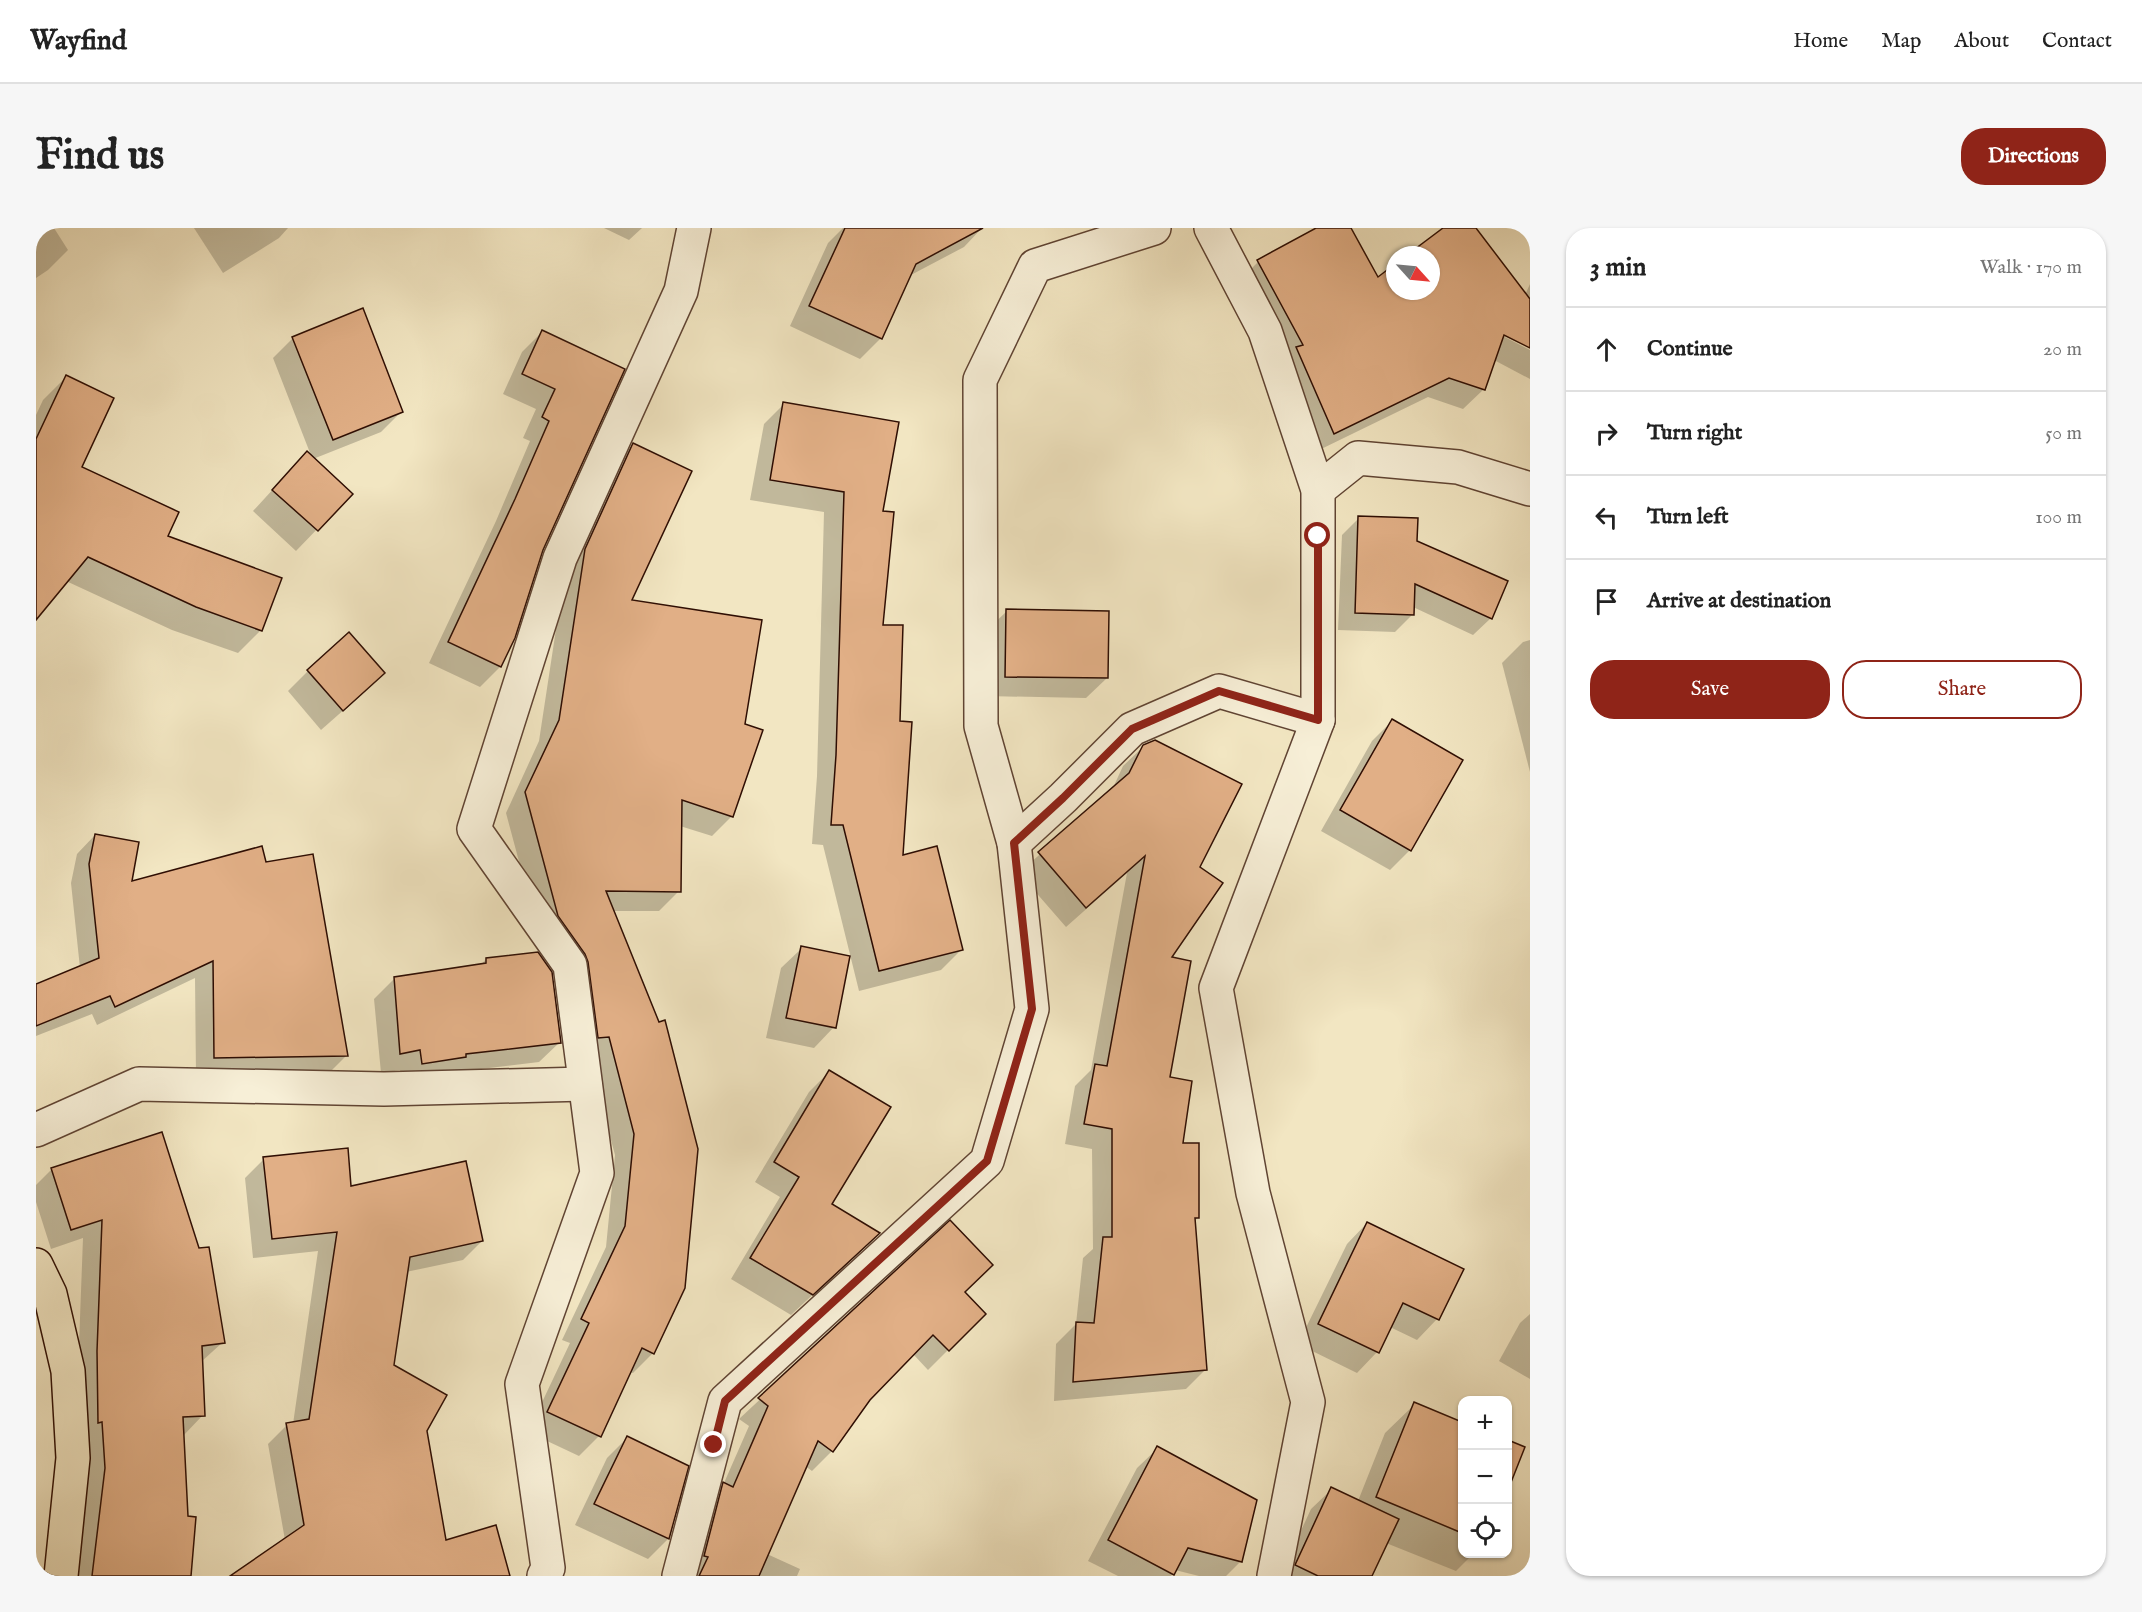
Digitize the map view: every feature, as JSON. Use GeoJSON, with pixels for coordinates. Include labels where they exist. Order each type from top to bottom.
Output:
{"type":"FeatureCollection","features":[{"type":"Feature","properties":{"kind":"highway"},"geometry":{"type":"LineString","coordinates":[[36,1265],[50,1294],[68,1371],[73,1458],[61,1576]]}},
{"type":"Feature","properties":{"kind":"street"},"geometry":{"type":"LineString","coordinates":[[544,1576],[548,1568],[522,1384],[597,1173],[570,964],[474,829],[560,558],[681,291],[694,228]]}},
{"type":"Feature","properties":{"kind":"street"},"geometry":{"type":"LineString","coordinates":[[679,1576],[725,1401],[987,1161],[1032,1009],[1014,843],[981,726],[980,380],[1035,266],[1154,228]]}},
{"type":"Feature","properties":{"kind":"street"},"geometry":{"type":"LineString","coordinates":[[1211,228],[1265,332],[1318,490],[1318,720],[1216,988],[1254,1193],[1308,1402],[1274,1576]]}},
{"type":"Feature","properties":{"kind":"street"},"geometry":{"type":"LineString","coordinates":[[1318,490],[1359,458],[1458,467],[1530,489]]}},
{"type":"Feature","properties":{"kind":"street"},"geometry":{"type":"LineString","coordinates":[[1014,843],[1132,729],[1219,691],[1318,720]]}},
{"type":"Feature","properties":{"kind":"street"},"geometry":{"type":"LineString","coordinates":[[36,1130],[140,1084],[384,1089],[585,1084]]}},
{"type":"Feature","properties":{"kind":"building"},"geometry":{"type":"Polygon","coordinates":[[[845,228],[983,228],[916,264],[882,339],[809,306],[845,228]]]}},
{"type":"Feature","properties":{"kind":"building"},"geometry":{"type":"Polygon","coordinates":[[[1316,228],[1351,228],[1378,277],[1386,271],[1386,300],[1440,300],[1440,246],[1419,246],[1443,228],[1476,228],[1530,299],[1530,348],[1504,335],[1485,390],[1449,378],[1334,434],[1296,347],[1303,345],[1257,260],[1316,228]]]}},
{"type":"Feature","properties":{"kind":"building"},"geometry":{"type":"Polygon","coordinates":[[[363,308],[403,412],[333,440],[292,337],[363,308]]]}},
{"type":"Feature","properties":{"kind":"building"},"geometry":{"type":"Polygon","coordinates":[[[542,330],[625,369],[543,550],[515,638],[501,667],[448,642],[549,421],[542,417],[555,389],[522,374],[542,330]]]}},
{"type":"Feature","properties":{"kind":"building"},"geometry":{"type":"Polygon","coordinates":[[[66,375],[114,398],[82,467],[179,512],[168,536],[282,578],[262,631],[196,607],[88,557],[36,620],[36,439],[66,375]]]}},
{"type":"Feature","properties":{"kind":"building"},"geometry":{"type":"Polygon","coordinates":[[[783,402],[899,422],[883,511],[894,512],[883,625],[903,625],[900,721],[912,722],[903,855],[937,846],[963,950],[879,971],[843,825],[831,825],[836,755],[844,492],[770,480],[783,402]]]}},
{"type":"Feature","properties":{"kind":"building"},"geometry":{"type":"Polygon","coordinates":[[[633,443],[692,471],[632,600],[762,620],[745,724],[763,730],[733,817],[682,800],[681,892],[606,891],[659,1022],[665,1020],[698,1149],[685,1288],[654,1354],[642,1348],[601,1437],[547,1412],[589,1323],[581,1319],[625,1226],[634,1134],[609,1037],[598,1038],[588,962],[585,954],[558,916],[525,792],[559,720],[585,549],[633,443]]]}},
{"type":"Feature","properties":{"kind":"building"},"geometry":{"type":"Polygon","coordinates":[[[307,451],[353,494],[318,531],[272,490],[307,451]]]}},
{"type":"Feature","properties":{"kind":"building"},"geometry":{"type":"Polygon","coordinates":[[[1358,516],[1418,518],[1417,541],[1508,581],[1492,619],[1415,584],[1414,615],[1355,613],[1358,516]]]}},
{"type":"Feature","properties":{"kind":"building"},"geometry":{"type":"Polygon","coordinates":[[[1006,609],[1109,611],[1108,678],[1005,677],[1006,609]]]}},
{"type":"Feature","properties":{"kind":"building"},"geometry":{"type":"Polygon","coordinates":[[[349,632],[385,673],[343,711],[307,670],[349,632]]]}},
{"type":"Feature","properties":{"kind":"building"},"geometry":{"type":"Polygon","coordinates":[[[1392,719],[1463,760],[1411,851],[1340,810],[1392,719]]]}},
{"type":"Feature","properties":{"kind":"building"},"geometry":{"type":"Polygon","coordinates":[[[1155,740],[1242,784],[1200,867],[1223,883],[1172,957],[1191,961],[1170,1077],[1192,1081],[1183,1143],[1199,1143],[1199,1218],[1195,1218],[1207,1370],[1073,1382],[1076,1322],[1094,1323],[1103,1237],[1112,1237],[1112,1129],[1084,1124],[1095,1064],[1107,1066],[1145,856],[1086,908],[1038,852],[1129,773],[1143,745],[1155,740]]]}},
{"type":"Feature","properties":{"kind":"building"},"geometry":{"type":"Polygon","coordinates":[[[95,834],[139,842],[132,881],[262,846],[266,862],[313,854],[348,1056],[214,1058],[213,961],[115,1007],[110,996],[36,1026],[36,984],[99,958],[89,864],[95,834]]]}},
{"type":"Feature","properties":{"kind":"building"},"geometry":{"type":"Polygon","coordinates":[[[801,946],[850,956],[836,1028],[786,1018],[801,946]]]}},
{"type":"Feature","properties":{"kind":"building"},"geometry":{"type":"Polygon","coordinates":[[[538,952],[552,972],[561,1043],[466,1054],[466,1057],[422,1064],[420,1050],[400,1054],[394,977],[486,963],[486,958],[538,952]]]}},
{"type":"Feature","properties":{"kind":"building"},"geometry":{"type":"Polygon","coordinates":[[[829,1070],[891,1107],[832,1204],[880,1233],[813,1295],[750,1258],[799,1177],[774,1162],[829,1070]]]}},
{"type":"Feature","properties":{"kind":"building"},"geometry":{"type":"Polygon","coordinates":[[[162,1132],[199,1248],[209,1247],[225,1343],[202,1346],[205,1416],[183,1417],[188,1516],[196,1517],[191,1576],[92,1576],[105,1468],[102,1422],[98,1423],[97,1351],[102,1220],[71,1230],[51,1168],[162,1132]]]}},
{"type":"Feature","properties":{"kind":"building"},"geometry":{"type":"Polygon","coordinates":[[[348,1148],[351,1186],[466,1161],[483,1241],[410,1257],[394,1365],[447,1395],[427,1431],[446,1540],[496,1525],[510,1576],[230,1576],[304,1525],[286,1423],[309,1419],[337,1232],[272,1239],[263,1157],[348,1148]]]}},
{"type":"Feature","properties":{"kind":"building"},"geometry":{"type":"Polygon","coordinates":[[[950,1220],[993,1265],[965,1292],[986,1314],[949,1351],[933,1335],[870,1400],[833,1452],[818,1441],[759,1576],[699,1576],[708,1557],[704,1556],[723,1482],[733,1487],[768,1406],[758,1398],[950,1220]]]}},
{"type":"Feature","properties":{"kind":"building"},"geometry":{"type":"Polygon","coordinates":[[[1367,1222],[1464,1269],[1439,1320],[1403,1303],[1379,1353],[1318,1324],[1367,1222]]]}},
{"type":"Feature","properties":{"kind":"building"},"geometry":{"type":"Polygon","coordinates":[[[1414,1402],[1458,1420],[1458,1531],[1376,1497],[1414,1402]]]}},
{"type":"Feature","properties":{"kind":"building"},"geometry":{"type":"Polygon","coordinates":[[[627,1436],[689,1466],[669,1539],[594,1504],[627,1436]]]}},
{"type":"Feature","properties":{"kind":"building"},"geometry":{"type":"Polygon","coordinates":[[[1512,1442],[1525,1447],[1512,1480],[1512,1442]]]}},
{"type":"Feature","properties":{"kind":"building"},"geometry":{"type":"Polygon","coordinates":[[[1157,1446],[1257,1500],[1242,1562],[1188,1548],[1174,1575],[1108,1540],[1157,1446]]]}},
{"type":"Feature","properties":{"kind":"building"},"geometry":{"type":"Polygon","coordinates":[[[1331,1487],[1399,1519],[1372,1576],[1318,1576],[1295,1565],[1331,1487]]]}},
{"type":"Feature","properties":{"kind":"route"},"geometry":{"type":"LineString","coordinates":[[714,1445],[725,1401],[987,1161],[1032,1009],[1014,843],[1132,729],[1219,691],[1318,720],[1318,536]]}}]}
